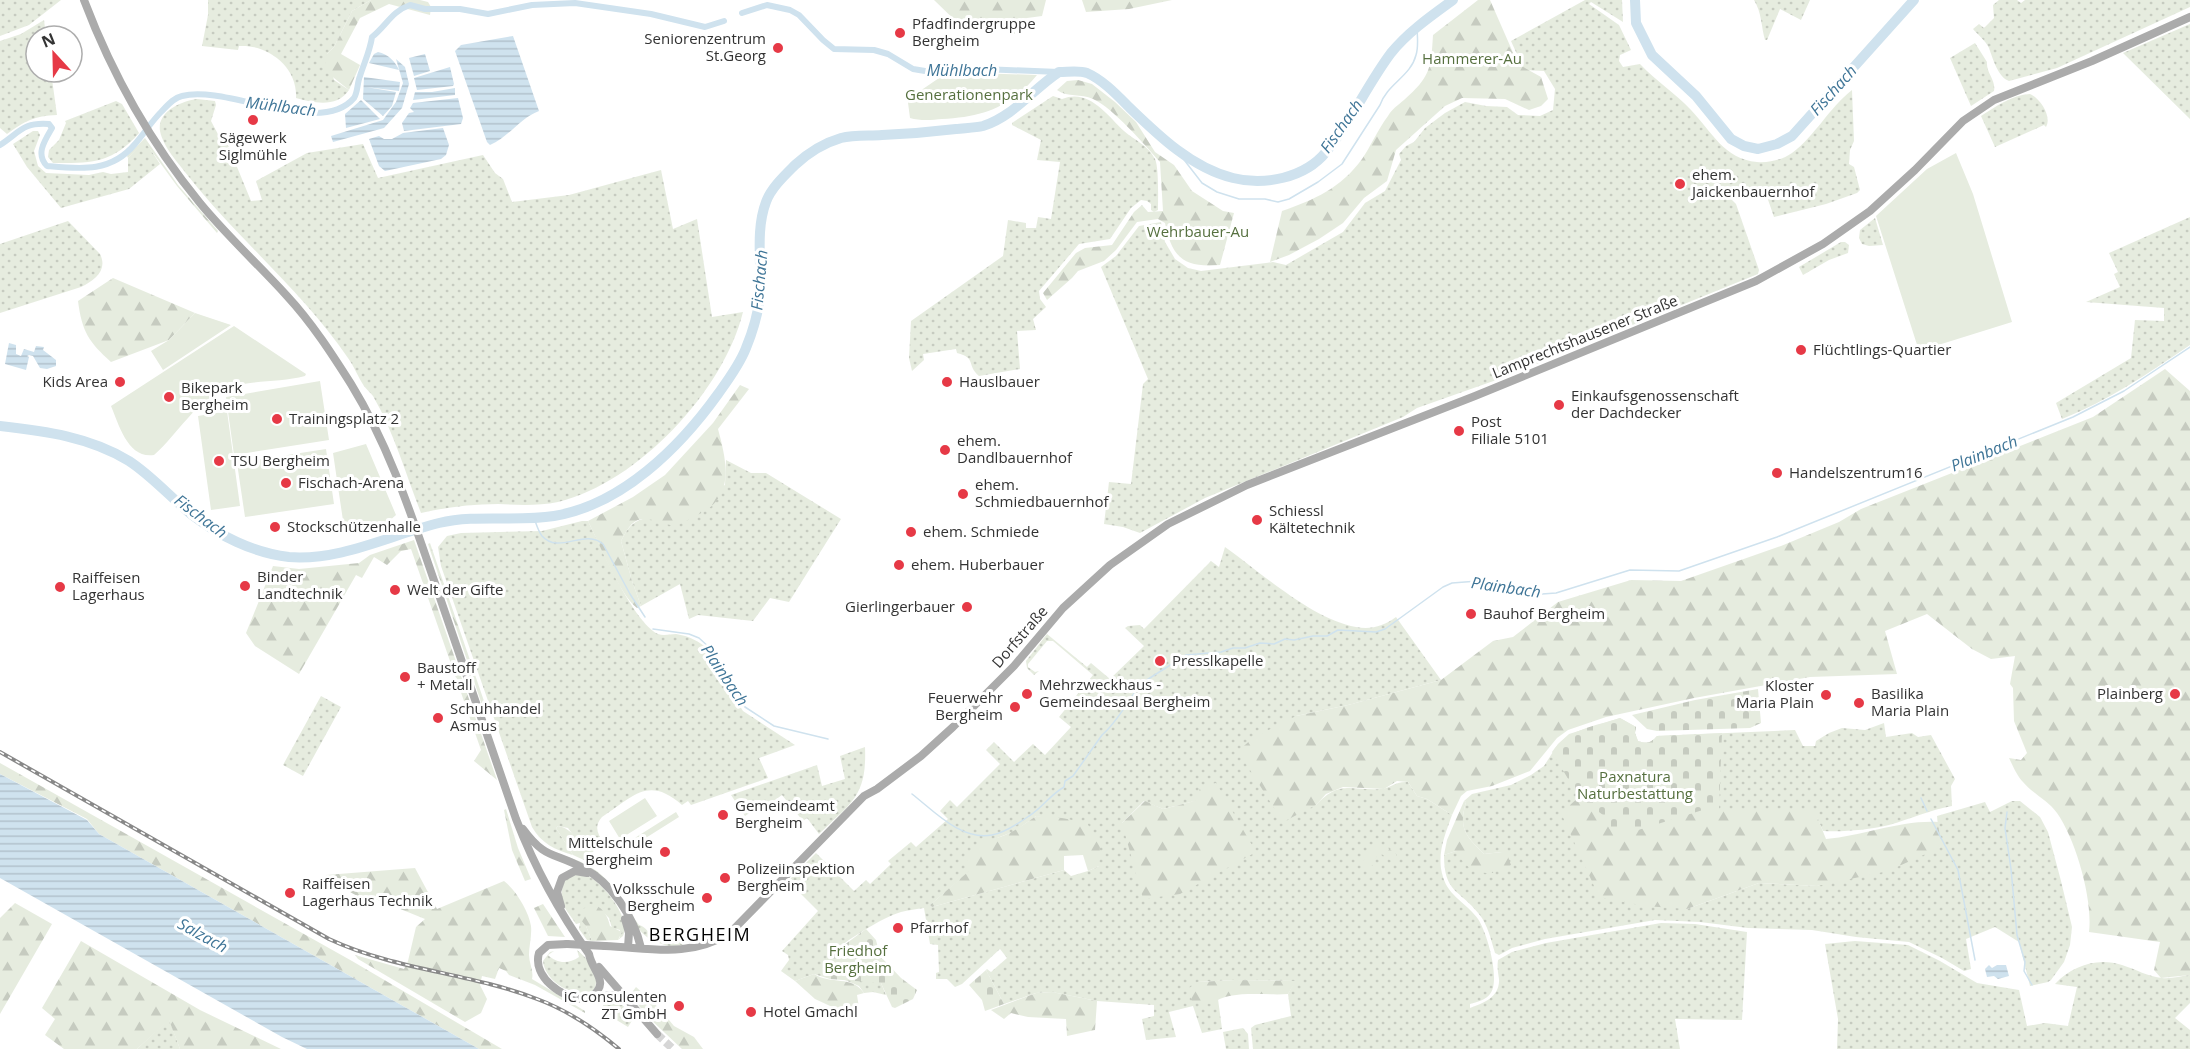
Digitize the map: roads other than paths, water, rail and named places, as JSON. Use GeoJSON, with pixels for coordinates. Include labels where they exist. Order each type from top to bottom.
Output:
{"type":"FeatureCollection","features":[{"type":"Feature","properties":{"kind":"main road"},"geometry":{"type":"LineString","coordinates":[[84,0],[112,68],[150,135],[202,205],[289,298],[317,334],[352,385],[374,424],[411,513],[516,819],[539,874],[569,926],[589,954],[657,1034]]}},
{"type":"Feature","properties":{"kind":"main road","name":"Lamprechtshausener Straße"},"geometry":{"type":"LineString","coordinates":[[1196,509],[1247,485],[1485,392],[1756,281],[1798,259],[1847,228],[1892,192],[1963,121],[1994,100],[2092,61],[2190,17]]}},
{"type":"Feature","properties":{"kind":"main road","name":"Dorfstraße"},"geometry":{"type":"LineString","coordinates":[[641,948],[681,951],[694,949],[729,934],[849,814],[872,797],[872,792],[921,756],[953,727],[1014,666],[1063,608],[1110,565],[1140,542],[1196,509]]}},
{"type":"Feature","properties":{"kind":"main road"},"geometry":{"type":"LineString","coordinates":[[516,819],[543,852],[588,870],[610,887],[635,929],[641,948],[548,945],[541,950],[537,958],[538,967],[544,978],[577,998],[622,995]]}},
{"type":"Feature","properties":{"kind":"main road"},"geometry":{"type":"LineString","coordinates":[[569,926],[558,897],[558,886],[566,875],[582,871],[599,880],[614,897],[627,926],[628,947]]}},
{"type":"Feature","properties":{"kind":"main road"},"geometry":{"type":"LineString","coordinates":[[589,954],[600,983],[597,991],[590,998]]}},
{"type":"Feature","properties":{"kind":"water"},"geometry":{"type":"Polygon","coordinates":[[[513,36],[539,111],[490,145],[455,51],[461,45],[513,36]]]}},
{"type":"Feature","properties":{"kind":"water"},"geometry":{"type":"Polygon","coordinates":[[[378,52],[391,58],[399,70],[369,63],[374,54],[378,52]]]}},
{"type":"Feature","properties":{"kind":"water"},"geometry":{"type":"Polygon","coordinates":[[[425,54],[430,71],[414,76],[409,58],[425,54]]]}},
{"type":"Feature","properties":{"kind":"water"},"geometry":{"type":"Polygon","coordinates":[[[396,59],[405,67],[409,84],[402,108],[384,128],[333,142],[331,136],[383,120],[396,102],[403,83],[396,59]]]}},
{"type":"Feature","properties":{"kind":"water"},"geometry":{"type":"Polygon","coordinates":[[[450,67],[453,86],[417,90],[414,78],[450,67]]]}},
{"type":"Feature","properties":{"kind":"water"},"geometry":{"type":"Polygon","coordinates":[[[364,77],[400,82],[399,91],[366,87],[396,92],[392,106],[383,116],[363,99],[364,77]]]}},
{"type":"Feature","properties":{"kind":"water"},"geometry":{"type":"Polygon","coordinates":[[[455,88],[455,95],[413,100],[415,92],[455,88]]]}},
{"type":"Feature","properties":{"kind":"water"},"geometry":{"type":"Polygon","coordinates":[[[458,98],[463,118],[461,124],[404,131],[402,123],[409,113],[414,112],[410,108],[413,103],[458,98]]]}},
{"type":"Feature","properties":{"kind":"water"},"geometry":{"type":"Polygon","coordinates":[[[361,100],[380,119],[346,128],[345,114],[361,100]]]}},
{"type":"Feature","properties":{"kind":"water"},"geometry":{"type":"Polygon","coordinates":[[[443,128],[449,145],[446,155],[441,159],[385,171],[379,166],[369,139],[379,136],[392,139],[403,133],[443,128]]]}},
{"type":"Feature","properties":{"kind":"water"},"geometry":{"type":"Polygon","coordinates":[[[9,343],[16,345],[16,354],[21,356],[24,349],[34,352],[36,346],[44,347],[43,350],[56,360],[56,366],[47,369],[40,368],[33,356],[29,355],[26,370],[5,364],[9,343]]]}},
{"type":"Feature","properties":{"kind":"water","name":"Salzach"},"geometry":{"type":"Polygon","coordinates":[[[0,774],[87,820],[99,834],[479,1049],[307,1049],[0,878],[0,774]]]}},
{"type":"Feature","properties":{"kind":"water"},"geometry":{"type":"Polygon","coordinates":[[[1989,965],[1992,968],[1997,965],[2006,965],[2009,976],[1998,979],[1994,976],[1987,977],[1985,969],[1989,965]]]}},
{"type":"Feature","properties":{"kind":"waterway","name":"Fischach"},"geometry":{"type":"LineString","coordinates":[[0,426],[67,436],[99,446],[129,461],[191,514],[213,529],[262,552],[289,557],[308,557],[346,551],[453,520],[540,518],[579,510],[626,487],[647,471],[686,434],[734,372],[749,342],[758,309],[760,236],[766,202],[783,177],[816,149],[846,137],[919,133],[983,126],[1014,109],[1059,72],[1081,72],[1093,76],[1104,84],[1164,140],[1204,167],[1245,180],[1283,178],[1307,168],[1326,152],[1391,53],[1412,31],[1453,0]]}},
{"type":"Feature","properties":{"kind":"waterway","name":"Fischach"},"geometry":{"type":"LineString","coordinates":[[1635,0],[1636,23],[1652,55],[1696,96],[1731,139],[1744,146],[1758,149],[1777,144],[1792,136],[1914,0]]}},
{"type":"Feature","properties":{"kind":"waterway","name":"Mühlbach"},"geometry":{"type":"LineString","coordinates":[[0,145],[27,126],[49,124],[52,128],[41,152],[47,166],[94,167],[116,160],[126,153],[168,105],[182,96],[201,94],[223,97],[297,112],[319,113],[339,109],[355,96],[372,37],[394,15],[410,5],[425,9],[460,9],[488,14],[532,5],[575,3],[651,14],[705,27],[724,21]]}},
{"type":"Feature","properties":{"kind":"waterway","name":"Mühlbach"},"geometry":{"type":"LineString","coordinates":[[742,13],[767,5],[790,10],[799,15],[834,49],[874,50],[888,54],[913,69],[931,72],[983,69],[1059,72]]}},
{"type":"Feature","properties":{"kind":"waterway"},"geometry":{"type":"LineString","coordinates":[[1178,152],[1202,183],[1217,192],[1239,199],[1265,199],[1278,202],[1289,199],[1342,164],[1383,98],[1413,62],[1417,48],[1417,26]]}},
{"type":"Feature","properties":{"kind":"waterway","name":"Plainbach"},"geometry":{"type":"LineString","coordinates":[[912,794],[959,829],[981,836],[996,834],[1034,813],[1064,787],[1065,781],[1073,776],[1142,683],[1186,655],[1221,652],[1260,643],[1274,644],[1285,639],[1327,636],[1338,630],[1376,632],[1385,629],[1452,583],[1478,581],[1518,592],[1542,594],[1556,593],[1630,570],[1679,571],[1777,537],[2073,417],[2124,391],[2190,347]]}},
{"type":"Feature","properties":{"kind":"waterway","name":"Plainbach"},"geometry":{"type":"LineString","coordinates":[[534,518],[542,536],[549,541],[564,543],[588,539],[603,544],[645,617]]}},
{"type":"Feature","properties":{"kind":"waterway","name":"Plainbach"},"geometry":{"type":"LineString","coordinates":[[653,629],[689,634],[699,638],[710,648],[745,707],[774,726],[828,739]]}},
{"type":"Feature","properties":{"kind":"waterway"},"geometry":{"type":"LineString","coordinates":[[1921,798],[1927,811]]}},
{"type":"Feature","properties":{"kind":"waterway"},"geometry":{"type":"LineString","coordinates":[[2007,812],[2005,828],[2017,935],[2025,962],[2024,971],[2032,985]]}},
{"type":"Feature","properties":{"kind":"waterway"},"geometry":{"type":"LineString","coordinates":[[1931,819],[1958,870],[1975,960]]}},
{"type":"Feature","properties":{"kind":"tunnel"},"geometry":{"type":"LineString","coordinates":[[657,1034],[673,1049]]}},
{"type":"Feature","properties":{"kind":"railway"},"geometry":{"type":"LineString","coordinates":[[0,752],[329,939],[380,958],[486,983],[537,999],[580,1020],[619,1049]]}},
{"type":"Feature","properties":{"kind":"place","name":"Pfadfindergruppe Bergheim"},"geometry":{"type":"Point","coordinates":[900,33]}},
{"type":"Feature","properties":{"kind":"place","name":"Seniorenzentrum St.Georg"},"geometry":{"type":"Point","coordinates":[778,48]}},
{"type":"Feature","properties":{"kind":"place","name":"Sägewerk Siglmühle"},"geometry":{"type":"Point","coordinates":[253,120]}},
{"type":"Feature","properties":{"kind":"place","name":"ehem. Jaickenbauernhof"},"geometry":{"type":"Point","coordinates":[1680,184]}},
{"type":"Feature","properties":{"kind":"place","name":"Flüchtlings-Quartier"},"geometry":{"type":"Point","coordinates":[1801,350]}},
{"type":"Feature","properties":{"kind":"place","name":"Kids Area"},"geometry":{"type":"Point","coordinates":[120,382]}},
{"type":"Feature","properties":{"kind":"place","name":"Hauslbauer"},"geometry":{"type":"Point","coordinates":[947,382]}},
{"type":"Feature","properties":{"kind":"place","name":"Bikepark Bergheim"},"geometry":{"type":"Point","coordinates":[169,397]}},
{"type":"Feature","properties":{"kind":"place","name":"Einkaufsgenossenschaft der Dachdecker"},"geometry":{"type":"Point","coordinates":[1559,405]}},
{"type":"Feature","properties":{"kind":"place","name":"Trainingsplatz 2"},"geometry":{"type":"Point","coordinates":[277,419]}},
{"type":"Feature","properties":{"kind":"place","name":"Post Filiale 5101"},"geometry":{"type":"Point","coordinates":[1459,431]}},
{"type":"Feature","properties":{"kind":"place","name":"ehem. Dandlbauernhof"},"geometry":{"type":"Point","coordinates":[945,450]}},
{"type":"Feature","properties":{"kind":"place","name":"TSU Bergheim"},"geometry":{"type":"Point","coordinates":[219,461]}},
{"type":"Feature","properties":{"kind":"place","name":"Handelszentrum16"},"geometry":{"type":"Point","coordinates":[1777,473]}},
{"type":"Feature","properties":{"kind":"place","name":"Fischach-Arena"},"geometry":{"type":"Point","coordinates":[286,483]}},
{"type":"Feature","properties":{"kind":"place","name":"ehem. Schmiedbauernhof"},"geometry":{"type":"Point","coordinates":[963,494]}},
{"type":"Feature","properties":{"kind":"place","name":"Schiessl Kältetechnik"},"geometry":{"type":"Point","coordinates":[1257,520]}},
{"type":"Feature","properties":{"kind":"place","name":"Stockschützenhalle"},"geometry":{"type":"Point","coordinates":[275,527]}},
{"type":"Feature","properties":{"kind":"place","name":"ehem. Schmiede"},"geometry":{"type":"Point","coordinates":[911,532]}},
{"type":"Feature","properties":{"kind":"place","name":"ehem. Huberbauer"},"geometry":{"type":"Point","coordinates":[899,565]}},
{"type":"Feature","properties":{"kind":"place","name":"Binder Landtechnik"},"geometry":{"type":"Point","coordinates":[245,586]}},
{"type":"Feature","properties":{"kind":"place","name":"Raiffeisen Lagerhaus"},"geometry":{"type":"Point","coordinates":[60,587]}},
{"type":"Feature","properties":{"kind":"place","name":"Welt der Gifte"},"geometry":{"type":"Point","coordinates":[395,590]}},
{"type":"Feature","properties":{"kind":"place","name":"Gierlingerbauer"},"geometry":{"type":"Point","coordinates":[967,607]}},
{"type":"Feature","properties":{"kind":"place","name":"Bauhof Bergheim"},"geometry":{"type":"Point","coordinates":[1471,614]}},
{"type":"Feature","properties":{"kind":"place","name":"Presslkapelle"},"geometry":{"type":"Point","coordinates":[1160,661]}},
{"type":"Feature","properties":{"kind":"place","name":"Baustoff + Metall"},"geometry":{"type":"Point","coordinates":[405,677]}},
{"type":"Feature","properties":{"kind":"place","name":"Mehrzweckhaus - Gemeindesaal Bergheim"},"geometry":{"type":"Point","coordinates":[1027,694]}},
{"type":"Feature","properties":{"kind":"place","name":"Plainberg"},"geometry":{"type":"Point","coordinates":[2175,694]}},
{"type":"Feature","properties":{"kind":"place","name":"Kloster Maria Plain"},"geometry":{"type":"Point","coordinates":[1826,695]}},
{"type":"Feature","properties":{"kind":"place","name":"Basilika Maria Plain"},"geometry":{"type":"Point","coordinates":[1859,703]}},
{"type":"Feature","properties":{"kind":"place","name":"Feuerwehr Bergheim"},"geometry":{"type":"Point","coordinates":[1015,707]}},
{"type":"Feature","properties":{"kind":"place","name":"Schuhhandel Asmus"},"geometry":{"type":"Point","coordinates":[438,718]}},
{"type":"Feature","properties":{"kind":"place","name":"Gemeindeamt Bergheim"},"geometry":{"type":"Point","coordinates":[723,815]}},
{"type":"Feature","properties":{"kind":"place","name":"Mittelschule Bergheim"},"geometry":{"type":"Point","coordinates":[665,852]}},
{"type":"Feature","properties":{"kind":"place","name":"Polizeiinspektion Bergheim"},"geometry":{"type":"Point","coordinates":[725,878]}},
{"type":"Feature","properties":{"kind":"place","name":"Raiffeisen Lagerhaus Technik"},"geometry":{"type":"Point","coordinates":[290,893]}},
{"type":"Feature","properties":{"kind":"place","name":"Volksschule Bergheim"},"geometry":{"type":"Point","coordinates":[707,898]}},
{"type":"Feature","properties":{"kind":"place","name":"Pfarrhof"},"geometry":{"type":"Point","coordinates":[898,928]}},
{"type":"Feature","properties":{"kind":"place","name":"iC consulenten ZT GmbH"},"geometry":{"type":"Point","coordinates":[679,1006]}},
{"type":"Feature","properties":{"kind":"place","name":"Hotel Gmachl"},"geometry":{"type":"Point","coordinates":[751,1012]}},
{"type":"Feature","properties":{"kind":"district","name":"BERGHEIM"},"geometry":{"type":"Point","coordinates":[700,935]}},
{"type":"Feature","properties":{"kind":"park label","name":"Hammerer-Au"},"geometry":{"type":"Point","coordinates":[1472,59]}},
{"type":"Feature","properties":{"kind":"park label","name":"Generationenpark"},"geometry":{"type":"Point","coordinates":[969,95]}},
{"type":"Feature","properties":{"kind":"park label","name":"Wehrbauer-Au"},"geometry":{"type":"Point","coordinates":[1198,232]}},
{"type":"Feature","properties":{"kind":"park label","name":"Paxnatura Naturbestattung"},"geometry":{"type":"Point","coordinates":[1635,786]}},
{"type":"Feature","properties":{"kind":"park label","name":"Friedhof Bergheim"},"geometry":{"type":"Point","coordinates":[858,960]}}]}
